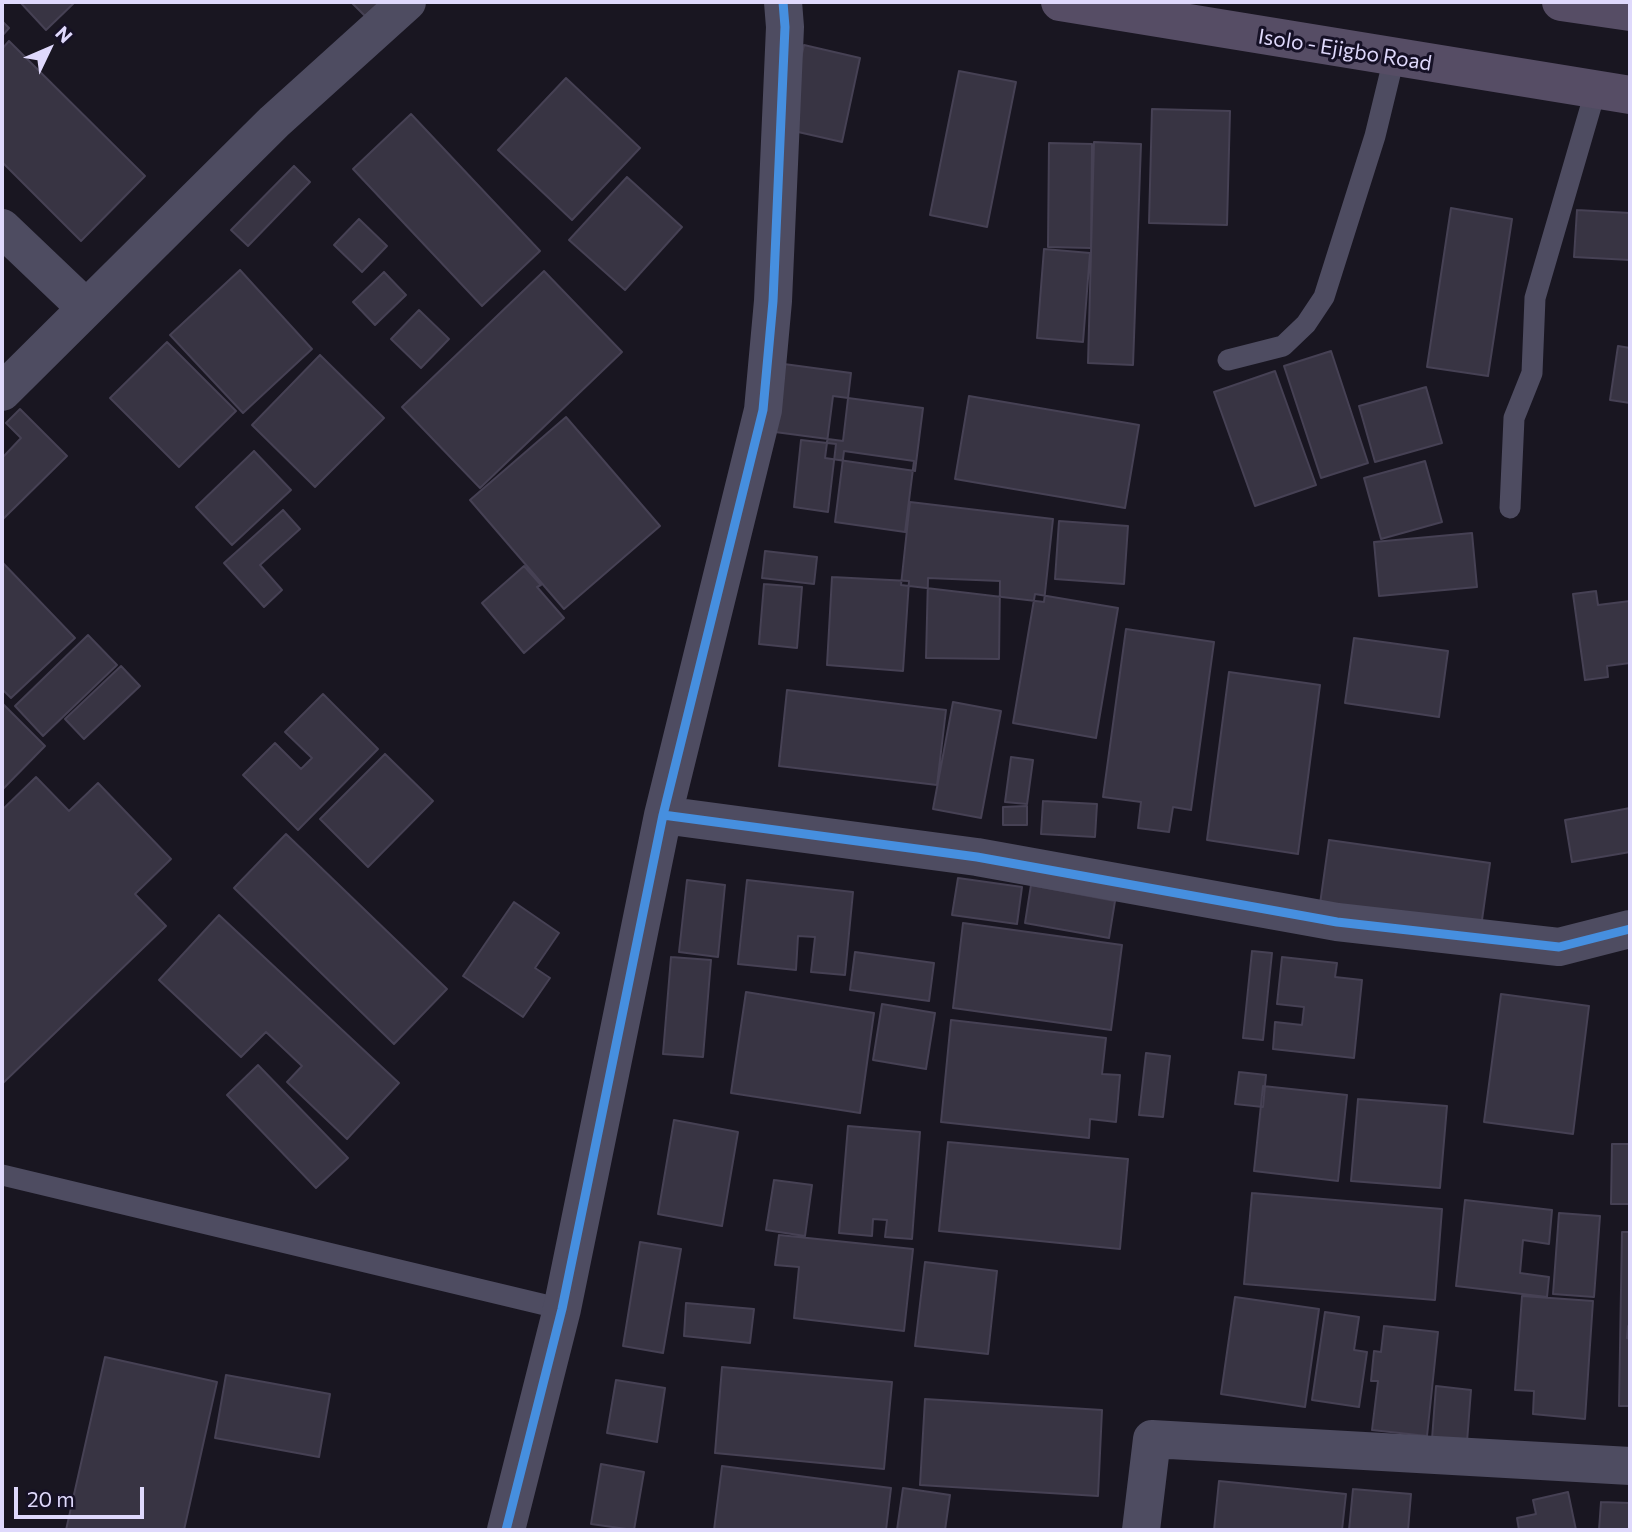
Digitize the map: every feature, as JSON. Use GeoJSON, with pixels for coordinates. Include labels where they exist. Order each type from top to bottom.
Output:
{"type":"FeatureCollection","features":[{"type":"Feature","properties":{"kind":"main road","name":"Isolo - Ejigbo Road"},"geometry":{"type":"LineString","coordinates":[[1060,2],[1613,92]]}},
{"type":"Feature","properties":{"kind":"main road"},"geometry":{"type":"LineString","coordinates":[[1561,2],[1630,12]]}},
{"type":"Feature","properties":{"kind":"street"},"geometry":{"type":"LineString","coordinates":[[2,393],[274,122],[407,2]]}},
{"type":"Feature","properties":{"kind":"street"},"geometry":{"type":"LineString","coordinates":[[506,1530],[562,1309],[663,815],[764,410],[774,301],[785,27],[783,2]]}},
{"type":"Feature","properties":{"kind":"street"},"geometry":{"type":"LineString","coordinates":[[2,228],[86,308]]}},
{"type":"Feature","properties":{"kind":"street"},"geometry":{"type":"LineString","coordinates":[[663,815],[976,856],[1337,922],[1559,947],[1630,929]]}},
{"type":"Feature","properties":{"kind":"street"},"geometry":{"type":"LineString","coordinates":[[1141,1530],[1152,1439],[1630,1466]]}},
{"type":"Feature","properties":{"kind":"lane"},"geometry":{"type":"LineString","coordinates":[[1228,360],[1283,346],[1306,324],[1324,298],[1375,136],[1394,58]]}},
{"type":"Feature","properties":{"kind":"lane"},"geometry":{"type":"LineString","coordinates":[[1510,508],[1514,418],[1532,373],[1535,298],[1613,92]]}},
{"type":"Feature","properties":{"kind":"lane"},"geometry":{"type":"LineString","coordinates":[[2,1175],[562,1309]]}},
{"type":"Feature","properties":{"kind":"building"},"geometry":{"type":"Polygon","coordinates":[[[20,2],[75,2],[46,30],[20,2]]]}},
{"type":"Feature","properties":{"kind":"building"},"geometry":{"type":"Polygon","coordinates":[[[351,2],[380,2],[365,16],[351,2]]]}},
{"type":"Feature","properties":{"kind":"building"},"geometry":{"type":"Polygon","coordinates":[[[2,21],[9,28],[2,36],[2,21]]]}},
{"type":"Feature","properties":{"kind":"building"},"geometry":{"type":"Polygon","coordinates":[[[9,41],[145,176],[81,241],[2,162],[2,49],[9,41]]]}},
{"type":"Feature","properties":{"kind":"building"},"geometry":{"type":"Polygon","coordinates":[[[804,45],[860,58],[842,142],[785,129],[804,45]]]}},
{"type":"Feature","properties":{"kind":"building"},"geometry":{"type":"Polygon","coordinates":[[[959,71],[1016,82],[987,227],[930,215],[959,71]]]}},
{"type":"Feature","properties":{"kind":"building"},"geometry":{"type":"Polygon","coordinates":[[[566,78],[640,148],[572,220],[498,150],[566,78]]]}},
{"type":"Feature","properties":{"kind":"building"},"geometry":{"type":"Polygon","coordinates":[[[1152,109],[1230,111],[1227,225],[1149,223],[1152,109]]]}},
{"type":"Feature","properties":{"kind":"building"},"geometry":{"type":"Polygon","coordinates":[[[411,114],[540,251],[482,306],[353,169],[411,114]]]}},
{"type":"Feature","properties":{"kind":"building"},"geometry":{"type":"Polygon","coordinates":[[[1094,142],[1141,144],[1133,365],[1088,363],[1094,142]]]}},
{"type":"Feature","properties":{"kind":"building"},"geometry":{"type":"Polygon","coordinates":[[[1049,143],[1092,144],[1091,248],[1048,247],[1049,143]]]}},
{"type":"Feature","properties":{"kind":"building"},"geometry":{"type":"Polygon","coordinates":[[[294,166],[310,182],[248,246],[231,230],[294,166]]]}},
{"type":"Feature","properties":{"kind":"building"},"geometry":{"type":"Polygon","coordinates":[[[627,177],[682,227],[625,290],[569,240],[627,177]]]}},
{"type":"Feature","properties":{"kind":"building"},"geometry":{"type":"Polygon","coordinates":[[[1451,208],[1512,219],[1488,376],[1427,367],[1451,208]]]}},
{"type":"Feature","properties":{"kind":"building"},"geometry":{"type":"Polygon","coordinates":[[[1577,210],[1630,213],[1630,260],[1574,257],[1577,210]]]}},
{"type":"Feature","properties":{"kind":"building"},"geometry":{"type":"Polygon","coordinates":[[[359,219],[387,246],[362,272],[334,245],[359,219]]]}},
{"type":"Feature","properties":{"kind":"building"},"geometry":{"type":"Polygon","coordinates":[[[1044,249],[1090,253],[1083,342],[1037,338],[1044,249]]]}},
{"type":"Feature","properties":{"kind":"building"},"geometry":{"type":"Polygon","coordinates":[[[240,270],[312,349],[243,413],[170,335],[240,270]]]}},
{"type":"Feature","properties":{"kind":"building"},"geometry":{"type":"Polygon","coordinates":[[[544,271],[622,352],[480,488],[402,407],[544,271]]]}},
{"type":"Feature","properties":{"kind":"building"},"geometry":{"type":"Polygon","coordinates":[[[384,272],[406,295],[375,325],[353,302],[384,272]]]}},
{"type":"Feature","properties":{"kind":"building"},"geometry":{"type":"Polygon","coordinates":[[[419,310],[449,339],[421,368],[391,339],[419,310]]]}},
{"type":"Feature","properties":{"kind":"building"},"geometry":{"type":"Polygon","coordinates":[[[167,342],[236,411],[179,467],[110,398],[167,342]]]}},
{"type":"Feature","properties":{"kind":"building"},"geometry":{"type":"Polygon","coordinates":[[[1618,346],[1630,348],[1630,403],[1610,400],[1618,346]]]}},
{"type":"Feature","properties":{"kind":"building"},"geometry":{"type":"Polygon","coordinates":[[[1331,351],[1368,463],[1321,478],[1284,366],[1331,351]]]}},
{"type":"Feature","properties":{"kind":"building"},"geometry":{"type":"Polygon","coordinates":[[[320,355],[384,418],[315,487],[252,425],[320,355]]]}},
{"type":"Feature","properties":{"kind":"building"},"geometry":{"type":"Polygon","coordinates":[[[784,364],[851,373],[843,441],[775,432],[784,364]]]}},
{"type":"Feature","properties":{"kind":"building"},"geometry":{"type":"Polygon","coordinates":[[[1275,371],[1316,485],[1255,506],[1214,392],[1275,371]]]}},
{"type":"Feature","properties":{"kind":"building"},"geometry":{"type":"Polygon","coordinates":[[[1426,387],[1442,443],[1375,462],[1359,406],[1426,387]]]}},
{"type":"Feature","properties":{"kind":"building"},"geometry":{"type":"Polygon","coordinates":[[[833,396],[923,408],[915,471],[825,458],[833,396]]]}},
{"type":"Feature","properties":{"kind":"building"},"geometry":{"type":"Polygon","coordinates":[[[969,396],[1139,425],[1125,508],[955,479],[969,396]]]}},
{"type":"Feature","properties":{"kind":"building"},"geometry":{"type":"Polygon","coordinates":[[[20,409],[67,456],[2,520],[2,454],[4,456],[21,438],[6,423],[20,409]]]}},
{"type":"Feature","properties":{"kind":"building"},"geometry":{"type":"Polygon","coordinates":[[[566,417],[660,526],[564,609],[470,500],[566,417]]]}},
{"type":"Feature","properties":{"kind":"building"},"geometry":{"type":"Polygon","coordinates":[[[801,440],[836,444],[828,512],[794,507],[801,440]]]}},
{"type":"Feature","properties":{"kind":"building"},"geometry":{"type":"Polygon","coordinates":[[[254,451],[291,490],[232,545],[196,507],[254,451]]]}},
{"type":"Feature","properties":{"kind":"building"},"geometry":{"type":"Polygon","coordinates":[[[844,451],[914,461],[905,532],[835,522],[844,451]]]}},
{"type":"Feature","properties":{"kind":"building"},"geometry":{"type":"Polygon","coordinates":[[[1425,461],[1442,522],[1381,539],[1364,478],[1425,461]]]}},
{"type":"Feature","properties":{"kind":"building"},"geometry":{"type":"Polygon","coordinates":[[[910,502],[1053,519],[1044,602],[901,585],[910,502]]]}},
{"type":"Feature","properties":{"kind":"building"},"geometry":{"type":"Polygon","coordinates":[[[283,510],[300,529],[260,565],[282,590],[264,607],[224,563],[283,510]]]}},
{"type":"Feature","properties":{"kind":"building"},"geometry":{"type":"Polygon","coordinates":[[[1059,521],[1128,526],[1124,584],[1055,579],[1059,521]]]}},
{"type":"Feature","properties":{"kind":"building"},"geometry":{"type":"Polygon","coordinates":[[[1472,533],[1477,587],[1379,596],[1374,542],[1472,533]]]}},
{"type":"Feature","properties":{"kind":"building"},"geometry":{"type":"Polygon","coordinates":[[[765,551],[817,557],[814,584],[762,578],[765,551]]]}},
{"type":"Feature","properties":{"kind":"building"},"geometry":{"type":"Polygon","coordinates":[[[2,562],[75,638],[11,698],[2,689],[2,562]]]}},
{"type":"Feature","properties":{"kind":"building"},"geometry":{"type":"Polygon","coordinates":[[[524,566],[541,585],[537,587],[564,618],[524,653],[482,603],[524,566]]]}},
{"type":"Feature","properties":{"kind":"building"},"geometry":{"type":"Polygon","coordinates":[[[832,577],[909,581],[903,671],[827,665],[832,577]]]}},
{"type":"Feature","properties":{"kind":"building"},"geometry":{"type":"Polygon","coordinates":[[[928,578],[1000,581],[999,659],[926,658],[928,578]]]}},
{"type":"Feature","properties":{"kind":"building"},"geometry":{"type":"Polygon","coordinates":[[[764,584],[802,587],[797,648],[759,644],[764,584]]]}},
{"type":"Feature","properties":{"kind":"building"},"geometry":{"type":"Polygon","coordinates":[[[1596,591],[1598,605],[1630,601],[1630,663],[1607,666],[1608,677],[1585,680],[1573,594],[1596,591]]]}},
{"type":"Feature","properties":{"kind":"building"},"geometry":{"type":"Polygon","coordinates":[[[1035,594],[1118,608],[1096,738],[1013,723],[1035,594]]]}},
{"type":"Feature","properties":{"kind":"building"},"geometry":{"type":"Polygon","coordinates":[[[1126,629],[1214,642],[1191,810],[1173,807],[1169,832],[1138,828],[1141,802],[1103,797],[1126,629]]]}},
{"type":"Feature","properties":{"kind":"building"},"geometry":{"type":"Polygon","coordinates":[[[88,635],[117,665],[43,736],[15,706],[88,635]]]}},
{"type":"Feature","properties":{"kind":"building"},"geometry":{"type":"Polygon","coordinates":[[[1354,638],[1448,651],[1439,717],[1345,703],[1354,638]]]}},
{"type":"Feature","properties":{"kind":"building"},"geometry":{"type":"Polygon","coordinates":[[[121,666],[140,686],[84,739],[65,719],[121,666]]]}},
{"type":"Feature","properties":{"kind":"building"},"geometry":{"type":"Polygon","coordinates":[[[1229,672],[1320,685],[1298,854],[1207,840],[1229,672]]]}},
{"type":"Feature","properties":{"kind":"building"},"geometry":{"type":"Polygon","coordinates":[[[787,690],[946,710],[937,785],[779,766],[787,690]]]}},
{"type":"Feature","properties":{"kind":"building"},"geometry":{"type":"Polygon","coordinates":[[[323,694],[378,749],[298,830],[243,775],[275,743],[301,769],[312,758],[285,732],[323,694]]]}},
{"type":"Feature","properties":{"kind":"building"},"geometry":{"type":"Polygon","coordinates":[[[953,702],[1001,711],[981,818],[933,809],[953,702]]]}},
{"type":"Feature","properties":{"kind":"building"},"geometry":{"type":"Polygon","coordinates":[[[2,703],[45,746],[2,790],[2,703]]]}},
{"type":"Feature","properties":{"kind":"building"},"geometry":{"type":"Polygon","coordinates":[[[385,754],[433,801],[368,867],[320,819],[385,754]]]}},
{"type":"Feature","properties":{"kind":"building"},"geometry":{"type":"Polygon","coordinates":[[[1011,757],[1033,760],[1027,804],[1005,802],[1011,757]]]}},
{"type":"Feature","properties":{"kind":"building"},"geometry":{"type":"Polygon","coordinates":[[[36,777],[69,811],[98,783],[171,859],[135,894],[166,926],[2,1084],[2,810],[36,777]]]}},
{"type":"Feature","properties":{"kind":"building"},"geometry":{"type":"Polygon","coordinates":[[[1043,801],[1097,804],[1095,837],[1041,834],[1043,801]]]}},
{"type":"Feature","properties":{"kind":"building"},"geometry":{"type":"Polygon","coordinates":[[[1027,806],[1027,825],[1003,825],[1003,807],[1027,806]]]}},
{"type":"Feature","properties":{"kind":"building"},"geometry":{"type":"Polygon","coordinates":[[[1630,808],[1630,852],[1572,862],[1565,820],[1630,808]]]}},
{"type":"Feature","properties":{"kind":"building"},"geometry":{"type":"Polygon","coordinates":[[[286,834],[447,989],[394,1044],[234,888],[286,834]]]}},
{"type":"Feature","properties":{"kind":"building"},"geometry":{"type":"Polygon","coordinates":[[[1329,840],[1490,863],[1481,927],[1320,904],[1329,840]]]}},
{"type":"Feature","properties":{"kind":"building"},"geometry":{"type":"Polygon","coordinates":[[[958,878],[1022,887],[1017,924],[952,915],[958,878]]]}},
{"type":"Feature","properties":{"kind":"building"},"geometry":{"type":"Polygon","coordinates":[[[687,880],[725,885],[718,957],[679,952],[687,880]]]}},
{"type":"Feature","properties":{"kind":"building"},"geometry":{"type":"Polygon","coordinates":[[[747,880],[853,892],[845,975],[811,972],[815,937],[798,936],[796,970],[738,964],[747,880]]]}},
{"type":"Feature","properties":{"kind":"building"},"geometry":{"type":"Polygon","coordinates":[[[1031,885],[1115,901],[1109,938],[1025,923],[1031,885]]]}},
{"type":"Feature","properties":{"kind":"building"},"geometry":{"type":"Polygon","coordinates":[[[514,902],[559,933],[535,968],[550,978],[523,1017],[463,976],[514,902]]]}},
{"type":"Feature","properties":{"kind":"building"},"geometry":{"type":"Polygon","coordinates":[[[219,915],[399,1083],[347,1139],[287,1082],[302,1066],[266,1032],[241,1057],[159,980],[219,915]]]}},
{"type":"Feature","properties":{"kind":"building"},"geometry":{"type":"Polygon","coordinates":[[[963,923],[1122,945],[1111,1030],[953,1008],[963,923]]]}},
{"type":"Feature","properties":{"kind":"building"},"geometry":{"type":"Polygon","coordinates":[[[1252,951],[1272,953],[1263,1040],[1243,1038],[1252,951]]]}},
{"type":"Feature","properties":{"kind":"building"},"geometry":{"type":"Polygon","coordinates":[[[855,952],[934,963],[929,1001],[850,990],[855,952]]]}},
{"type":"Feature","properties":{"kind":"building"},"geometry":{"type":"Polygon","coordinates":[[[671,957],[711,960],[703,1057],[663,1054],[671,957]]]}},
{"type":"Feature","properties":{"kind":"building"},"geometry":{"type":"Polygon","coordinates":[[[1282,957],[1337,963],[1335,977],[1362,980],[1354,1058],[1273,1049],[1275,1022],[1302,1025],[1304,1007],[1277,1004],[1282,957]]]}},
{"type":"Feature","properties":{"kind":"building"},"geometry":{"type":"Polygon","coordinates":[[[746,992],[874,1013],[860,1113],[731,1093],[746,992]]]}},
{"type":"Feature","properties":{"kind":"building"},"geometry":{"type":"Polygon","coordinates":[[[1501,994],[1589,1006],[1573,1134],[1484,1122],[1501,994]]]}},
{"type":"Feature","properties":{"kind":"building"},"geometry":{"type":"Polygon","coordinates":[[[882,1004],[935,1013],[926,1069],[873,1060],[882,1004]]]}},
{"type":"Feature","properties":{"kind":"building"},"geometry":{"type":"Polygon","coordinates":[[[951,1020],[1106,1038],[1102,1074],[1120,1075],[1116,1122],[1090,1119],[1089,1138],[941,1122],[951,1020]]]}},
{"type":"Feature","properties":{"kind":"building"},"geometry":{"type":"Polygon","coordinates":[[[1146,1053],[1170,1056],[1163,1117],[1139,1115],[1146,1053]]]}},
{"type":"Feature","properties":{"kind":"building"},"geometry":{"type":"Polygon","coordinates":[[[258,1065],[348,1158],[316,1188],[227,1095],[258,1065]]]}},
{"type":"Feature","properties":{"kind":"building"},"geometry":{"type":"Polygon","coordinates":[[[1239,1072],[1266,1075],[1263,1107],[1235,1104],[1239,1072]]]}},
{"type":"Feature","properties":{"kind":"building"},"geometry":{"type":"Polygon","coordinates":[[[1263,1086],[1347,1095],[1338,1181],[1254,1171],[1263,1086]]]}},
{"type":"Feature","properties":{"kind":"building"},"geometry":{"type":"Polygon","coordinates":[[[1358,1099],[1447,1106],[1440,1188],[1351,1181],[1358,1099]]]}},
{"type":"Feature","properties":{"kind":"building"},"geometry":{"type":"Polygon","coordinates":[[[674,1120],[738,1132],[722,1226],[658,1214],[674,1120]]]}},
{"type":"Feature","properties":{"kind":"building"},"geometry":{"type":"Polygon","coordinates":[[[848,1126],[920,1132],[912,1239],[885,1237],[887,1220],[873,1219],[872,1236],[839,1233],[848,1126]]]}},
{"type":"Feature","properties":{"kind":"building"},"geometry":{"type":"Polygon","coordinates":[[[948,1142],[1128,1159],[1120,1249],[939,1231],[948,1142]]]}},
{"type":"Feature","properties":{"kind":"building"},"geometry":{"type":"Polygon","coordinates":[[[1612,1144],[1630,1144],[1630,1204],[1611,1204],[1612,1144]]]}},
{"type":"Feature","properties":{"kind":"building"},"geometry":{"type":"Polygon","coordinates":[[[774,1180],[812,1185],[805,1236],[766,1230],[774,1180]]]}},
{"type":"Feature","properties":{"kind":"building"},"geometry":{"type":"Polygon","coordinates":[[[1252,1193],[1442,1209],[1435,1300],[1244,1284],[1252,1193]]]}},
{"type":"Feature","properties":{"kind":"building"},"geometry":{"type":"Polygon","coordinates":[[[1465,1200],[1552,1210],[1549,1244],[1523,1240],[1520,1273],[1549,1277],[1547,1297],[1456,1286],[1465,1200]]]}},
{"type":"Feature","properties":{"kind":"building"},"geometry":{"type":"Polygon","coordinates":[[[1559,1213],[1600,1216],[1594,1297],[1553,1294],[1559,1213]]]}},
{"type":"Feature","properties":{"kind":"building"},"geometry":{"type":"Polygon","coordinates":[[[1622,1232],[1630,1232],[1630,1326],[1627,1338],[1630,1339],[1630,1406],[1619,1406],[1622,1232]]]}},
{"type":"Feature","properties":{"kind":"building"},"geometry":{"type":"Polygon","coordinates":[[[779,1235],[913,1249],[904,1331],[794,1318],[799,1267],[775,1265],[779,1235]]]}},
{"type":"Feature","properties":{"kind":"building"},"geometry":{"type":"Polygon","coordinates":[[[640,1242],[681,1249],[663,1353],[623,1346],[640,1242]]]}},
{"type":"Feature","properties":{"kind":"building"},"geometry":{"type":"Polygon","coordinates":[[[925,1262],[997,1271],[988,1354],[915,1346],[925,1262]]]}},
{"type":"Feature","properties":{"kind":"building"},"geometry":{"type":"Polygon","coordinates":[[[1522,1296],[1593,1301],[1585,1419],[1533,1414],[1534,1391],[1515,1390],[1522,1296]]]}},
{"type":"Feature","properties":{"kind":"building"},"geometry":{"type":"Polygon","coordinates":[[[1235,1297],[1319,1309],[1305,1407],[1221,1394],[1235,1297]]]}},
{"type":"Feature","properties":{"kind":"building"},"geometry":{"type":"Polygon","coordinates":[[[686,1303],[754,1309],[750,1343],[684,1336],[686,1303]]]}},
{"type":"Feature","properties":{"kind":"building"},"geometry":{"type":"Polygon","coordinates":[[[1325,1312],[1359,1317],[1354,1350],[1367,1352],[1359,1407],[1312,1400],[1325,1312]]]}},
{"type":"Feature","properties":{"kind":"building"},"geometry":{"type":"Polygon","coordinates":[[[1384,1326],[1438,1332],[1427,1436],[1372,1430],[1378,1381],[1371,1381],[1374,1351],[1381,1352],[1384,1326]]]}},
{"type":"Feature","properties":{"kind":"building"},"geometry":{"type":"Polygon","coordinates":[[[105,1357],[217,1382],[184,1530],[66,1530],[105,1357]]]}},
{"type":"Feature","properties":{"kind":"building"},"geometry":{"type":"Polygon","coordinates":[[[722,1367],[892,1382],[884,1469],[715,1453],[722,1367]]]}},
{"type":"Feature","properties":{"kind":"building"},"geometry":{"type":"Polygon","coordinates":[[[226,1375],[330,1394],[319,1457],[215,1438],[226,1375]]]}},
{"type":"Feature","properties":{"kind":"building"},"geometry":{"type":"Polygon","coordinates":[[[616,1380],[665,1388],[657,1442],[607,1433],[616,1380]]]}},
{"type":"Feature","properties":{"kind":"building"},"geometry":{"type":"Polygon","coordinates":[[[1436,1386],[1471,1390],[1467,1442],[1432,1439],[1436,1386]]]}},
{"type":"Feature","properties":{"kind":"building"},"geometry":{"type":"Polygon","coordinates":[[[925,1399],[1102,1410],[1098,1496],[920,1485],[925,1399]]]}},
{"type":"Feature","properties":{"kind":"building"},"geometry":{"type":"Polygon","coordinates":[[[601,1464],[644,1472],[634,1530],[591,1524],[601,1464]]]}},
{"type":"Feature","properties":{"kind":"building"},"geometry":{"type":"Polygon","coordinates":[[[722,1466],[891,1488],[886,1530],[714,1530],[722,1466]]]}},
{"type":"Feature","properties":{"kind":"building"},"geometry":{"type":"Polygon","coordinates":[[[1219,1481],[1346,1494],[1342,1530],[1214,1530],[1219,1481]]]}},
{"type":"Feature","properties":{"kind":"building"},"geometry":{"type":"Polygon","coordinates":[[[903,1488],[950,1495],[945,1530],[897,1530],[903,1488]]]}},
{"type":"Feature","properties":{"kind":"building"},"geometry":{"type":"Polygon","coordinates":[[[1353,1489],[1411,1494],[1408,1530],[1349,1530],[1353,1489]]]}},
{"type":"Feature","properties":{"kind":"building"},"geometry":{"type":"Polygon","coordinates":[[[1568,1492],[1576,1530],[1519,1530],[1517,1518],[1536,1514],[1533,1500],[1568,1492]]]}},
{"type":"Feature","properties":{"kind":"building"},"geometry":{"type":"Polygon","coordinates":[[[1601,1502],[1630,1503],[1630,1530],[1599,1530],[1601,1502]]]}},
{"type":"Feature","properties":{"kind":"cycle path"},"geometry":{"type":"LineString","coordinates":[[506,1530],[562,1309],[663,815],[763,410],[773,301],[785,27],[783,2]]}},
{"type":"Feature","properties":{"kind":"cycle path"},"geometry":{"type":"LineString","coordinates":[[663,815],[977,857],[1337,922],[1559,947],[1630,929]]}}]}
